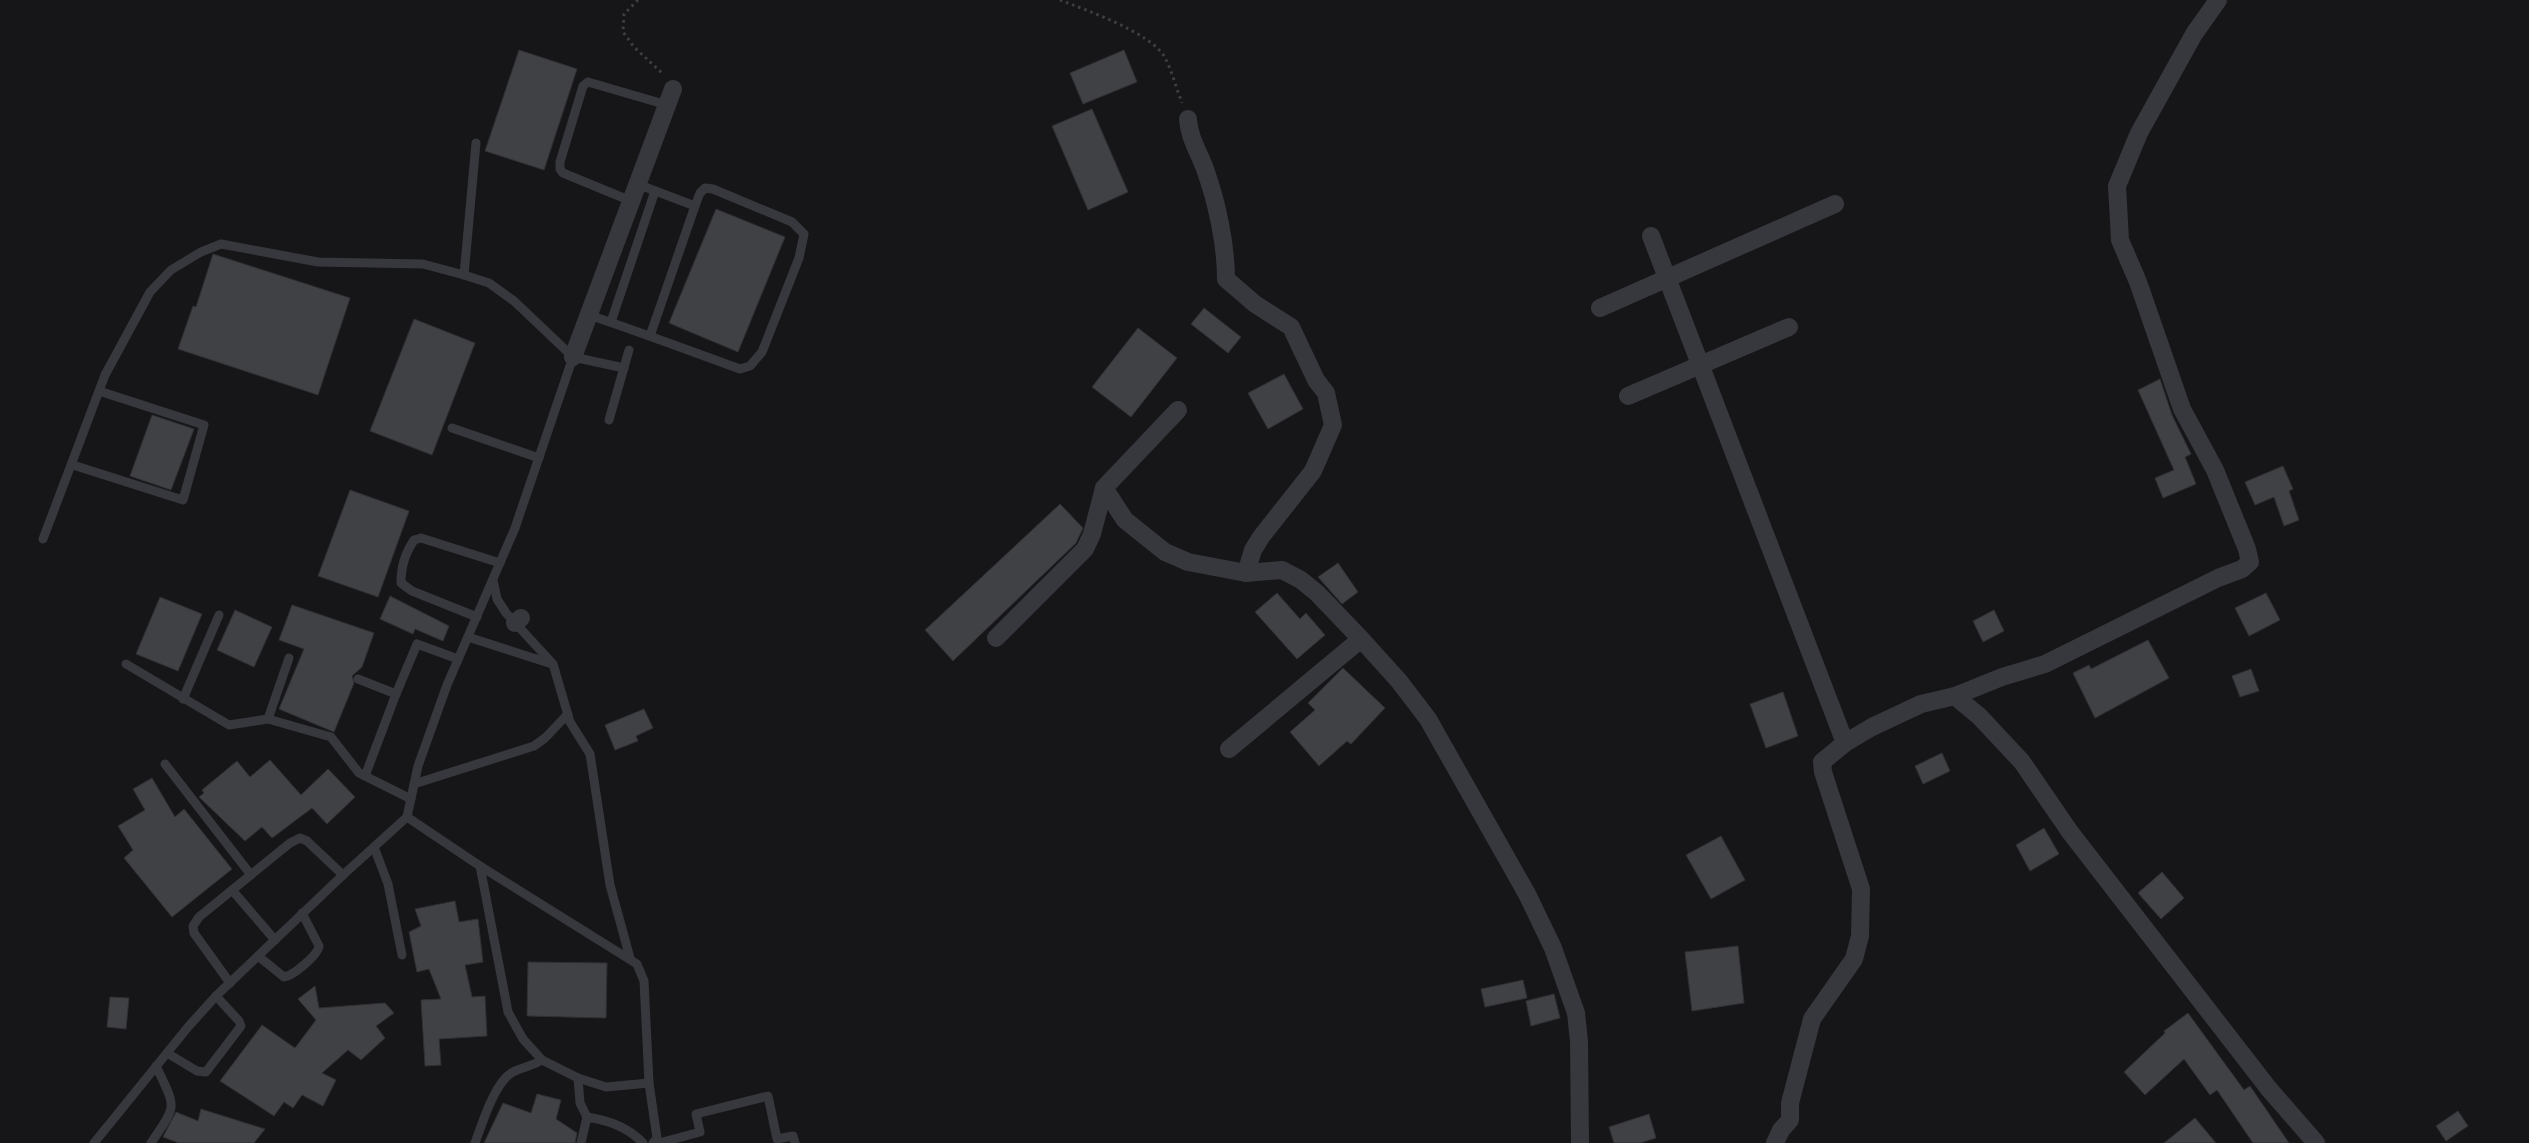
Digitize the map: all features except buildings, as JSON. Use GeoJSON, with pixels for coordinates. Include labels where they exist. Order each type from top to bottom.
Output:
{"type":"FeatureCollection","features":[{"type":"Feature","properties":{"kind":"street"},"geometry":{"type":"LineString","coordinates":[[1775,1143],[1781,1130],[1790,1120],[1790,1103],[1812,1019],[1854,959],[1860,936],[1861,889],[1823,772],[1822,762],[1845,743],[1872,727],[1921,704],[1955,696],[2002,677],[2045,664],[2218,578],[2242,569],[2250,562],[2215,470],[2182,409],[2138,282],[2120,240],[2118,186],[2139,132],[2194,34],[2218,0]]}},
{"type":"Feature","properties":{"kind":"street"},"geometry":{"type":"LineString","coordinates":[[574,357],[670,97]]}},
{"type":"Feature","properties":{"kind":"street"},"geometry":{"type":"LineString","coordinates":[[1188,119],[1190,137],[1202,160],[1218,212],[1226,257],[1226,278],[1256,304],[1291,328],[1316,380],[1326,392],[1334,425],[1313,471],[1253,550],[1246,573]]}},
{"type":"Feature","properties":{"kind":"street"},"geometry":{"type":"LineString","coordinates":[[1600,308],[1835,204]]}},
{"type":"Feature","properties":{"kind":"street"},"geometry":{"type":"LineString","coordinates":[[1651,236],[1845,743]]}},
{"type":"Feature","properties":{"kind":"street"},"geometry":{"type":"LineString","coordinates":[[1628,396],[1789,326]]}},
{"type":"Feature","properties":{"kind":"street"},"geometry":{"type":"LineString","coordinates":[[996,638],[1085,549],[1092,534],[1104,488],[1178,410]]}},
{"type":"Feature","properties":{"kind":"street"},"geometry":{"type":"LineString","coordinates":[[1104,488],[1125,520],[1165,552],[1188,562],[1246,573],[1282,570],[1301,580],[1318,594],[1399,681],[1428,719],[1527,894],[1553,948],[1576,1013],[1579,1041],[1580,1143]]}},
{"type":"Feature","properties":{"kind":"street"},"geometry":{"type":"LineString","coordinates":[[1229,749],[1361,640]]}},
{"type":"Feature","properties":{"kind":"street"},"geometry":{"type":"LineString","coordinates":[[1955,696],[1980,717],[2022,762],[2070,832],[2270,1089],[2316,1143]]}},
{"type":"Feature","properties":{"kind":"lane"},"geometry":{"type":"LineString","coordinates":[[670,97],[588,82],[583,86],[560,162],[560,169],[563,174],[634,193],[655,191],[695,206]]}},
{"type":"Feature","properties":{"kind":"lane"},"geometry":{"type":"LineString","coordinates":[[464,275],[476,143]]}},
{"type":"Feature","properties":{"kind":"lane"},"geometry":{"type":"LineString","coordinates":[[589,315],[740,369],[750,366],[762,352],[799,258],[804,234],[792,222],[712,189],[705,188],[695,206],[650,336]]}},
{"type":"Feature","properties":{"kind":"lane"},"geometry":{"type":"LineString","coordinates":[[611,322],[655,191]]}},
{"type":"Feature","properties":{"kind":"lane"},"geometry":{"type":"LineString","coordinates":[[43,539],[73,465],[105,375],[150,292],[171,270],[201,252],[221,244],[318,262],[423,264],[464,275],[489,283],[514,301],[574,357],[624,368]]}},
{"type":"Feature","properties":{"kind":"lane"},"geometry":{"type":"LineString","coordinates":[[610,420],[629,350]]}},
{"type":"Feature","properties":{"kind":"lane"},"geometry":{"type":"LineString","coordinates":[[94,1143],[216,996],[302,913],[407,817],[424,748],[458,659],[494,580],[574,357]]}},
{"type":"Feature","properties":{"kind":"lane"},"geometry":{"type":"LineString","coordinates":[[73,465],[183,500],[204,425],[99,390]]}},
{"type":"Feature","properties":{"kind":"lane"},"geometry":{"type":"LineString","coordinates":[[452,428],[539,458]]}},
{"type":"Feature","properties":{"kind":"lane"},"geometry":{"type":"LineString","coordinates":[[477,618],[412,591],[401,583],[401,567],[406,553],[414,540],[421,538],[500,563]]}},
{"type":"Feature","properties":{"kind":"lane"},"geometry":{"type":"LineString","coordinates":[[494,580],[497,598],[518,620],[553,664],[570,722],[590,754],[610,885],[630,958]]}},
{"type":"Feature","properties":{"kind":"lane"},"geometry":{"type":"LineString","coordinates":[[183,699],[219,615]]}},
{"type":"Feature","properties":{"kind":"lane"},"geometry":{"type":"LineString","coordinates":[[468,637],[553,664]]}},
{"type":"Feature","properties":{"kind":"lane"},"geometry":{"type":"LineString","coordinates":[[365,776],[396,694],[418,644],[458,659]]}},
{"type":"Feature","properties":{"kind":"lane"},"geometry":{"type":"LineString","coordinates":[[268,719],[289,658]]}},
{"type":"Feature","properties":{"kind":"lane"},"geometry":{"type":"LineString","coordinates":[[126,664],[228,725],[268,719],[331,738],[360,773],[411,799]]}},
{"type":"Feature","properties":{"kind":"lane"},"geometry":{"type":"LineString","coordinates":[[358,679],[396,694]]}},
{"type":"Feature","properties":{"kind":"lane"},"geometry":{"type":"LineString","coordinates":[[414,784],[534,746],[545,738],[568,714]]}},
{"type":"Feature","properties":{"kind":"lane"},"geometry":{"type":"LineString","coordinates":[[165,764],[251,875]]}},
{"type":"Feature","properties":{"kind":"lane"},"geometry":{"type":"LineString","coordinates":[[407,817],[480,866],[637,964],[644,982],[649,1083],[657,1142],[700,1132],[696,1114],[768,1096],[777,1139],[793,1136],[795,1143]]}},
{"type":"Feature","properties":{"kind":"lane"},"geometry":{"type":"LineString","coordinates":[[230,983],[194,932],[193,926],[198,917],[290,843],[300,838],[307,841],[343,875]]}},
{"type":"Feature","properties":{"kind":"lane"},"geometry":{"type":"LineString","coordinates":[[374,847],[388,884],[402,955]]}},
{"type":"Feature","properties":{"kind":"lane"},"geometry":{"type":"LineString","coordinates":[[480,866],[508,1012],[523,1039],[542,1060],[578,1078],[606,1087],[649,1083]]}},
{"type":"Feature","properties":{"kind":"lane"},"geometry":{"type":"LineString","coordinates":[[232,890],[275,940]]}},
{"type":"Feature","properties":{"kind":"lane"},"geometry":{"type":"LineString","coordinates":[[258,956],[284,978],[290,976],[316,953],[319,946],[302,913]]}},
{"type":"Feature","properties":{"kind":"lane"},"geometry":{"type":"LineString","coordinates":[[167,1053],[197,1071],[206,1072],[241,1026],[239,1021],[216,996]]}},
{"type":"Feature","properties":{"kind":"lane"},"geometry":{"type":"LineString","coordinates":[[475,1143],[503,1080],[514,1072],[530,1068],[542,1060]]}},
{"type":"Feature","properties":{"kind":"lane"},"geometry":{"type":"LineString","coordinates":[[151,1143],[170,1114],[172,1107],[156,1066]]}},
{"type":"Feature","properties":{"kind":"lane"},"geometry":{"type":"LineString","coordinates":[[578,1078],[580,1103],[587,1117],[581,1143]]}},
{"type":"Feature","properties":{"kind":"lane"},"geometry":{"type":"LineString","coordinates":[[587,1117],[606,1120],[637,1137],[643,1143]]}},
{"type":"Feature","properties":{"kind":"path"},"geometry":{"type":"LineString","coordinates":[[638,0],[624,14],[624,32],[634,47],[669,80],[670,97]]}},
{"type":"Feature","properties":{"kind":"path"},"geometry":{"type":"LineString","coordinates":[[1060,0],[1110,20],[1144,38],[1164,55],[1188,119]]}}]}
